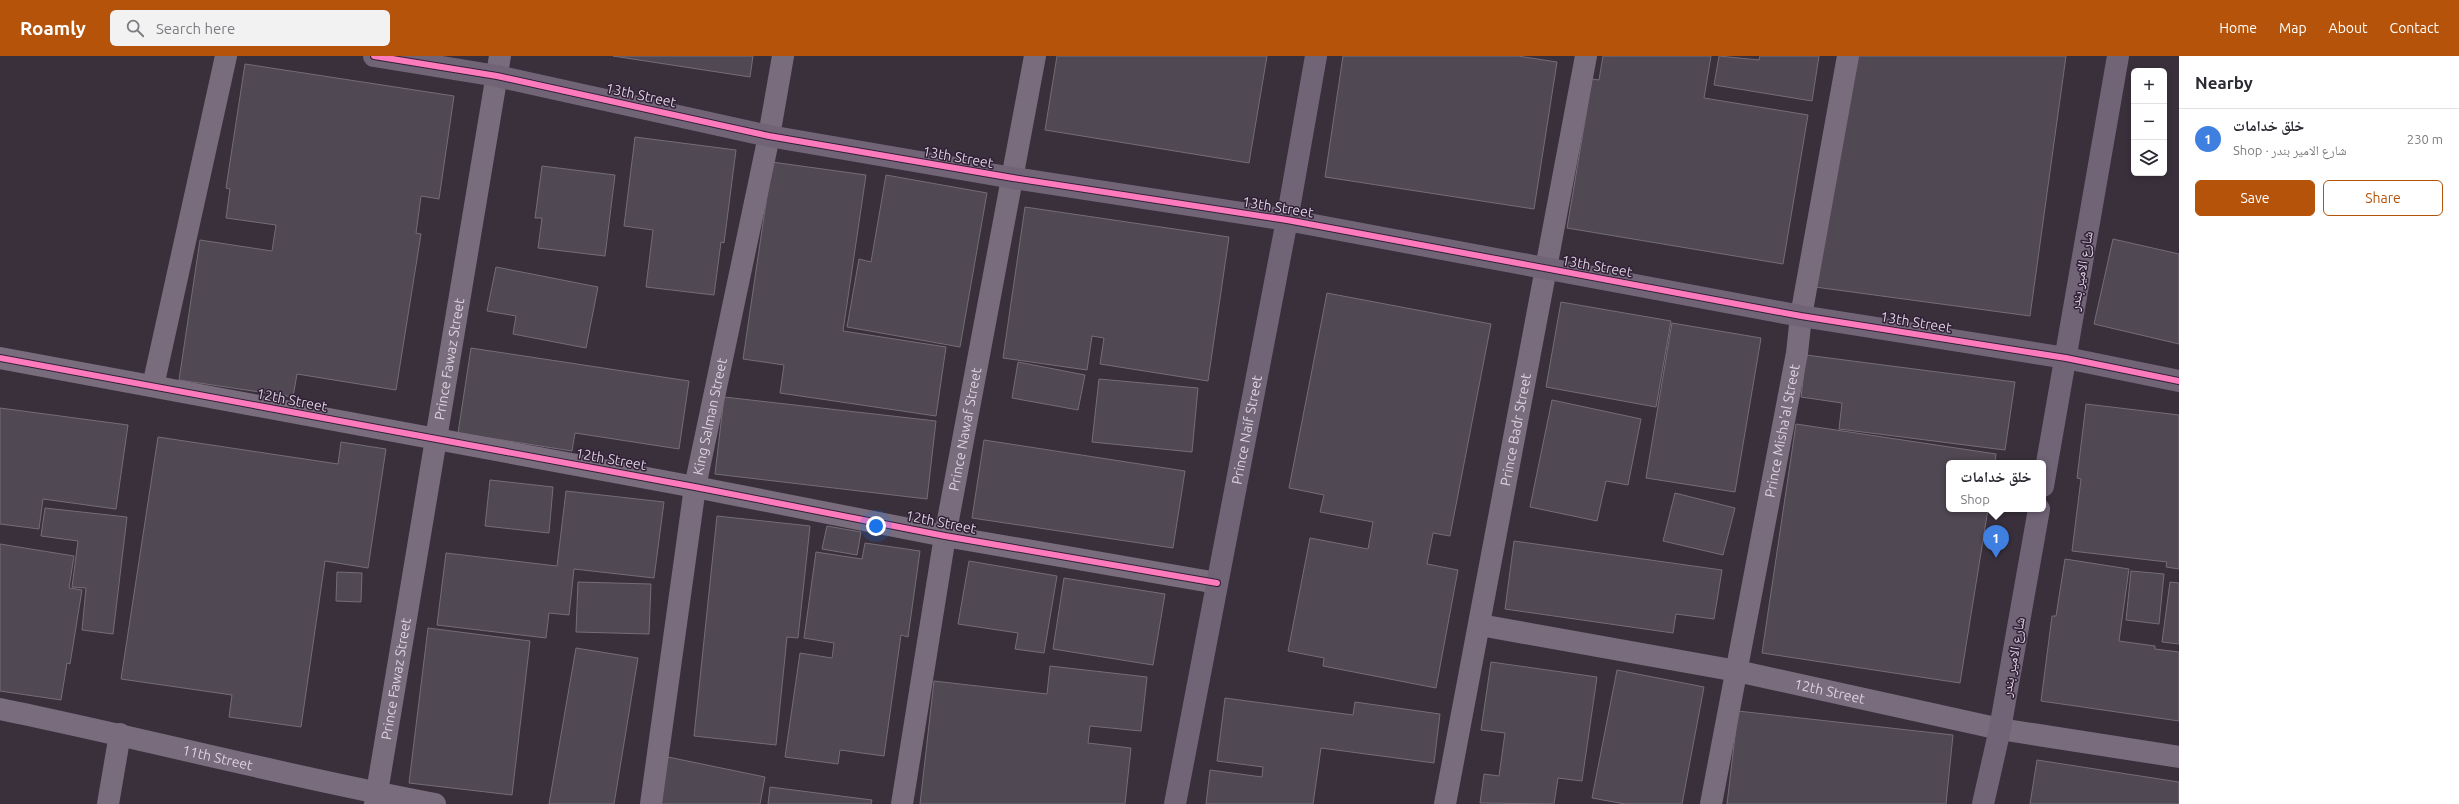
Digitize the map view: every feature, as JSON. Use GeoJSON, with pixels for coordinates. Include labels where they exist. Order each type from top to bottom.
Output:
{"type":"FeatureCollection","features":[{"type":"Feature","properties":{"kind":"street"},"geometry":{"type":"LineString","coordinates":[[153,386],[226,56]]}},
{"type":"Feature","properties":{"kind":"street","name":"13th Street"},"geometry":{"type":"LineString","coordinates":[[374,56],[499,66],[769,136],[1012,178],[1287,220],[1801,316],[2066,358],[2179,381]]}},
{"type":"Feature","properties":{"kind":"street","name":"King Salman Street"},"geometry":{"type":"LineString","coordinates":[[651,804],[695,487],[769,136],[783,56]]}},
{"type":"Feature","properties":{"kind":"street","name":"Prince Nawaf Street"},"geometry":{"type":"LineString","coordinates":[[902,804],[945,536],[1035,56]]}},
{"type":"Feature","properties":{"kind":"street","name":"Prince Naif Street"},"geometry":{"type":"LineString","coordinates":[[1175,804],[1287,220],[1316,56]]}},
{"type":"Feature","properties":{"kind":"street","name":"Prince Badr Street"},"geometry":{"type":"LineString","coordinates":[[1445,804],[1480,625],[1586,56]]}},
{"type":"Feature","properties":{"kind":"street","name":"Prince Misha'al Street"},"geometry":{"type":"LineString","coordinates":[[1711,804],[1795,361],[1801,316],[1848,56]]}},
{"type":"Feature","properties":{"kind":"street","name":"شارع الامير بندر"},"geometry":{"type":"LineString","coordinates":[[2046,469],[2118,56]]}},
{"type":"Feature","properties":{"kind":"street","name":"Prince Fawaz Street"},"geometry":{"type":"LineString","coordinates":[[376,799],[435,440],[499,66]]}},
{"type":"Feature","properties":{"kind":"street","name":"12th Street"},"geometry":{"type":"LineString","coordinates":[[0,358],[435,440],[695,487],[945,536],[1217,583]]}},
{"type":"Feature","properties":{"kind":"street","name":"شارع الامير بندر"},"geometry":{"type":"LineString","coordinates":[[1983,804],[2000,728],[2038,512]]}},
{"type":"Feature","properties":{"kind":"street","name":"12th Street"},"geometry":{"type":"LineString","coordinates":[[1480,625],[1736,671],[2000,728],[2179,757]]}},
{"type":"Feature","properties":{"kind":"street","name":"11th Street"},"geometry":{"type":"LineString","coordinates":[[0,709],[120,734],[376,799],[436,804]]}},
{"type":"Feature","properties":{"kind":"street"},"geometry":{"type":"LineString","coordinates":[[108,804],[120,734]]}},
{"type":"Feature","properties":{"kind":"building"},"geometry":{"type":"Polygon","coordinates":[[[613,56],[753,56],[750,77],[613,56]]]}},
{"type":"Feature","properties":{"kind":"building"},"geometry":{"type":"Polygon","coordinates":[[[1057,56],[1267,56],[1249,163],[1045,130],[1057,56]]]}},
{"type":"Feature","properties":{"kind":"building"},"geometry":{"type":"Polygon","coordinates":[[[1343,56],[1518,56],[1557,62],[1534,209],[1325,177],[1343,56]]]}},
{"type":"Feature","properties":{"kind":"building"},"geometry":{"type":"Polygon","coordinates":[[[1603,56],[1711,56],[1704,98],[1808,115],[1783,264],[1567,228],[1592,79],[1599,80],[1603,56]]]}},
{"type":"Feature","properties":{"kind":"building"},"geometry":{"type":"Polygon","coordinates":[[[1719,56],[1759,60],[1760,56],[1819,56],[1812,101],[1714,85],[1719,56]]]}},
{"type":"Feature","properties":{"kind":"building"},"geometry":{"type":"Polygon","coordinates":[[[1857,56],[2066,56],[2030,316],[1815,287],[1857,56]]]}},
{"type":"Feature","properties":{"kind":"building"},"geometry":{"type":"Polygon","coordinates":[[[245,64],[454,96],[439,199],[421,196],[416,233],[421,234],[396,390],[297,374],[293,397],[179,380],[200,240],[272,251],[276,225],[226,218],[230,189],[226,188],[245,64]]]}},
{"type":"Feature","properties":{"kind":"building"},"geometry":{"type":"Polygon","coordinates":[[[635,137],[736,150],[724,243],[721,242],[714,295],[646,287],[653,230],[624,226],[635,137]]]}},
{"type":"Feature","properties":{"kind":"building"},"geometry":{"type":"Polygon","coordinates":[[[772,162],[866,175],[843,331],[946,347],[936,416],[780,393],[784,365],[743,359],[772,162]]]}},
{"type":"Feature","properties":{"kind":"building"},"geometry":{"type":"Polygon","coordinates":[[[542,166],[615,175],[605,256],[538,248],[542,218],[535,218],[542,166]]]}},
{"type":"Feature","properties":{"kind":"building"},"geometry":{"type":"Polygon","coordinates":[[[886,175],[987,193],[960,347],[847,327],[859,259],[871,262],[886,175]]]}},
{"type":"Feature","properties":{"kind":"building"},"geometry":{"type":"Polygon","coordinates":[[[1025,207],[1229,237],[1208,381],[1100,364],[1104,338],[1092,336],[1087,370],[1003,358],[1025,207]]]}},
{"type":"Feature","properties":{"kind":"building"},"geometry":{"type":"Polygon","coordinates":[[[2113,239],[2179,254],[2179,344],[2094,324],[2113,239]]]}},
{"type":"Feature","properties":{"kind":"building"},"geometry":{"type":"Polygon","coordinates":[[[496,267],[598,287],[586,348],[513,334],[516,316],[487,311],[496,267]]]}},
{"type":"Feature","properties":{"kind":"building"},"geometry":{"type":"Polygon","coordinates":[[[1327,293],[1491,324],[1450,536],[1433,533],[1427,564],[1458,570],[1436,688],[1323,666],[1324,658],[1288,651],[1310,538],[1368,549],[1373,522],[1320,512],[1324,495],[1289,488],[1327,293]]]}},
{"type":"Feature","properties":{"kind":"building"},"geometry":{"type":"Polygon","coordinates":[[[1561,302],[1671,321],[1656,407],[1546,387],[1561,302]]]}},
{"type":"Feature","properties":{"kind":"building"},"geometry":{"type":"Polygon","coordinates":[[[1672,323],[1761,338],[1735,492],[1646,478],[1672,323]]]}},
{"type":"Feature","properties":{"kind":"building"},"geometry":{"type":"Polygon","coordinates":[[[471,348],[689,381],[679,449],[575,433],[572,451],[458,433],[471,348]]]}},
{"type":"Feature","properties":{"kind":"building"},"geometry":{"type":"Polygon","coordinates":[[[1806,355],[2015,382],[2005,450],[1839,429],[1842,403],[1801,397],[1806,355]]]}},
{"type":"Feature","properties":{"kind":"building"},"geometry":{"type":"Polygon","coordinates":[[[1018,362],[1085,375],[1078,410],[1012,398],[1018,362]]]}},
{"type":"Feature","properties":{"kind":"building"},"geometry":{"type":"Polygon","coordinates":[[[1099,379],[1198,388],[1192,452],[1092,442],[1099,379]]]}},
{"type":"Feature","properties":{"kind":"building"},"geometry":{"type":"Polygon","coordinates":[[[724,397],[936,421],[927,499],[715,474],[724,397]]]}},
{"type":"Feature","properties":{"kind":"building"},"geometry":{"type":"Polygon","coordinates":[[[1552,400],[1641,419],[1628,485],[1606,481],[1597,521],[1530,507],[1552,400]]]}},
{"type":"Feature","properties":{"kind":"building"},"geometry":{"type":"Polygon","coordinates":[[[2086,404],[2179,415],[2179,569],[2166,567],[2167,562],[2072,551],[2081,479],[2077,478],[2086,404]]]}},
{"type":"Feature","properties":{"kind":"building"},"geometry":{"type":"Polygon","coordinates":[[[0,408],[128,425],[116,509],[43,499],[39,529],[0,524],[0,408]]]}},
{"type":"Feature","properties":{"kind":"building"},"geometry":{"type":"Polygon","coordinates":[[[1796,424],[1996,454],[1995,460],[1946,460],[1946,512],[1988,512],[1960,683],[1762,653],[1796,424]]]}},
{"type":"Feature","properties":{"kind":"building"},"geometry":{"type":"Polygon","coordinates":[[[158,437],[338,464],[341,442],[386,449],[368,568],[325,561],[301,727],[229,717],[232,695],[121,679],[158,437]]]}},
{"type":"Feature","properties":{"kind":"building"},"geometry":{"type":"Polygon","coordinates":[[[984,440],[1185,471],[1173,548],[972,518],[984,440]]]}},
{"type":"Feature","properties":{"kind":"building"},"geometry":{"type":"Polygon","coordinates":[[[490,480],[553,487],[549,533],[485,526],[490,480]]]}},
{"type":"Feature","properties":{"kind":"building"},"geometry":{"type":"Polygon","coordinates":[[[566,491],[664,502],[654,578],[574,569],[569,615],[549,613],[546,638],[437,625],[446,553],[557,566],[566,491]]]}},
{"type":"Feature","properties":{"kind":"building"},"geometry":{"type":"Polygon","coordinates":[[[1675,493],[1735,508],[1723,555],[1663,541],[1675,493]]]}},
{"type":"Feature","properties":{"kind":"building"},"geometry":{"type":"Polygon","coordinates":[[[45,508],[127,517],[113,634],[82,630],[86,588],[72,587],[78,541],[41,536],[45,508]]]}},
{"type":"Feature","properties":{"kind":"building"},"geometry":{"type":"Polygon","coordinates":[[[717,516],[810,526],[798,638],[787,637],[776,745],[694,736],[717,516]]]}},
{"type":"Feature","properties":{"kind":"building"},"geometry":{"type":"Polygon","coordinates":[[[827,526],[861,532],[857,555],[822,549],[827,526]]]}},
{"type":"Feature","properties":{"kind":"building"},"geometry":{"type":"Polygon","coordinates":[[[1514,541],[1722,570],[1714,619],[1676,614],[1673,633],[1505,609],[1514,541]]]}},
{"type":"Feature","properties":{"kind":"building"},"geometry":{"type":"Polygon","coordinates":[[[865,543],[920,551],[908,637],[901,635],[884,756],[840,750],[838,764],[785,757],[800,653],[832,658],[834,643],[804,638],[816,552],[862,559],[865,543]]]}},
{"type":"Feature","properties":{"kind":"building"},"geometry":{"type":"Polygon","coordinates":[[[0,544],[74,556],[69,588],[82,590],[70,664],[67,663],[61,700],[0,691],[0,544]]]}},
{"type":"Feature","properties":{"kind":"building"},"geometry":{"type":"Polygon","coordinates":[[[2065,559],[2129,569],[2119,641],[2155,646],[2155,649],[2179,652],[2179,721],[2041,701],[2052,616],[2056,616],[2065,559]]]}},
{"type":"Feature","properties":{"kind":"building"},"geometry":{"type":"Polygon","coordinates":[[[969,561],[1057,576],[1044,653],[1015,649],[1018,633],[958,624],[969,561]]]}},
{"type":"Feature","properties":{"kind":"building"},"geometry":{"type":"Polygon","coordinates":[[[2131,571],[2164,574],[2159,624],[2126,620],[2131,571]]]}},
{"type":"Feature","properties":{"kind":"building"},"geometry":{"type":"Polygon","coordinates":[[[337,572],[362,573],[361,602],[336,601],[337,572]]]}},
{"type":"Feature","properties":{"kind":"building"},"geometry":{"type":"Polygon","coordinates":[[[1064,578],[1165,594],[1153,665],[1053,649],[1064,578]]]}},
{"type":"Feature","properties":{"kind":"building"},"geometry":{"type":"Polygon","coordinates":[[[578,582],[651,584],[649,634],[576,632],[578,582]]]}},
{"type":"Feature","properties":{"kind":"building"},"geometry":{"type":"Polygon","coordinates":[[[2170,582],[2179,583],[2179,644],[2162,642],[2170,582]]]}},
{"type":"Feature","properties":{"kind":"building"},"geometry":{"type":"Polygon","coordinates":[[[428,628],[530,641],[512,795],[409,783],[428,628]]]}},
{"type":"Feature","properties":{"kind":"building"},"geometry":{"type":"Polygon","coordinates":[[[576,648],[638,658],[614,804],[549,804],[576,648]]]}},
{"type":"Feature","properties":{"kind":"building"},"geometry":{"type":"Polygon","coordinates":[[[1491,662],[1597,677],[1582,781],[1558,778],[1554,804],[1480,803],[1484,774],[1499,776],[1505,733],[1481,730],[1491,662]]]}},
{"type":"Feature","properties":{"kind":"building"},"geometry":{"type":"Polygon","coordinates":[[[1050,666],[1147,677],[1141,731],[1090,726],[1088,743],[1131,748],[1125,804],[920,804],[934,681],[1047,694],[1050,666]]]}},
{"type":"Feature","properties":{"kind":"building"},"geometry":{"type":"Polygon","coordinates":[[[1617,670],[1704,687],[1682,804],[1625,804],[1592,798],[1617,670]]]}},
{"type":"Feature","properties":{"kind":"building"},"geometry":{"type":"Polygon","coordinates":[[[1225,698],[1353,715],[1355,702],[1440,714],[1434,763],[1321,748],[1313,804],[1206,804],[1210,770],[1262,777],[1263,767],[1217,761],[1225,698]]]}},
{"type":"Feature","properties":{"kind":"building"},"geometry":{"type":"Polygon","coordinates":[[[1738,711],[1953,735],[1946,804],[1727,804],[1738,711]]]}},
{"type":"Feature","properties":{"kind":"building"},"geometry":{"type":"Polygon","coordinates":[[[668,757],[765,777],[760,804],[658,804],[668,757]]]}},
{"type":"Feature","properties":{"kind":"building"},"geometry":{"type":"Polygon","coordinates":[[[2037,760],[2179,782],[2179,804],[2030,804],[2037,760]]]}},
{"type":"Feature","properties":{"kind":"building"},"geometry":{"type":"Polygon","coordinates":[[[770,787],[872,800],[871,804],[768,804],[770,787]]]}},
{"type":"Feature","properties":{"kind":"cycle path"},"geometry":{"type":"LineString","coordinates":[[374,56],[497,76],[769,136],[1013,178],[1287,220],[1801,316],[2066,358],[2179,381]]}},
{"type":"Feature","properties":{"kind":"cycle path"},"geometry":{"type":"LineString","coordinates":[[0,358],[695,487],[945,536],[1217,583]]}},
{"type":"Feature","properties":{"kind":"place","name":"خلق خدامات"},"geometry":{"type":"Point","coordinates":[1996,558]}}]}
